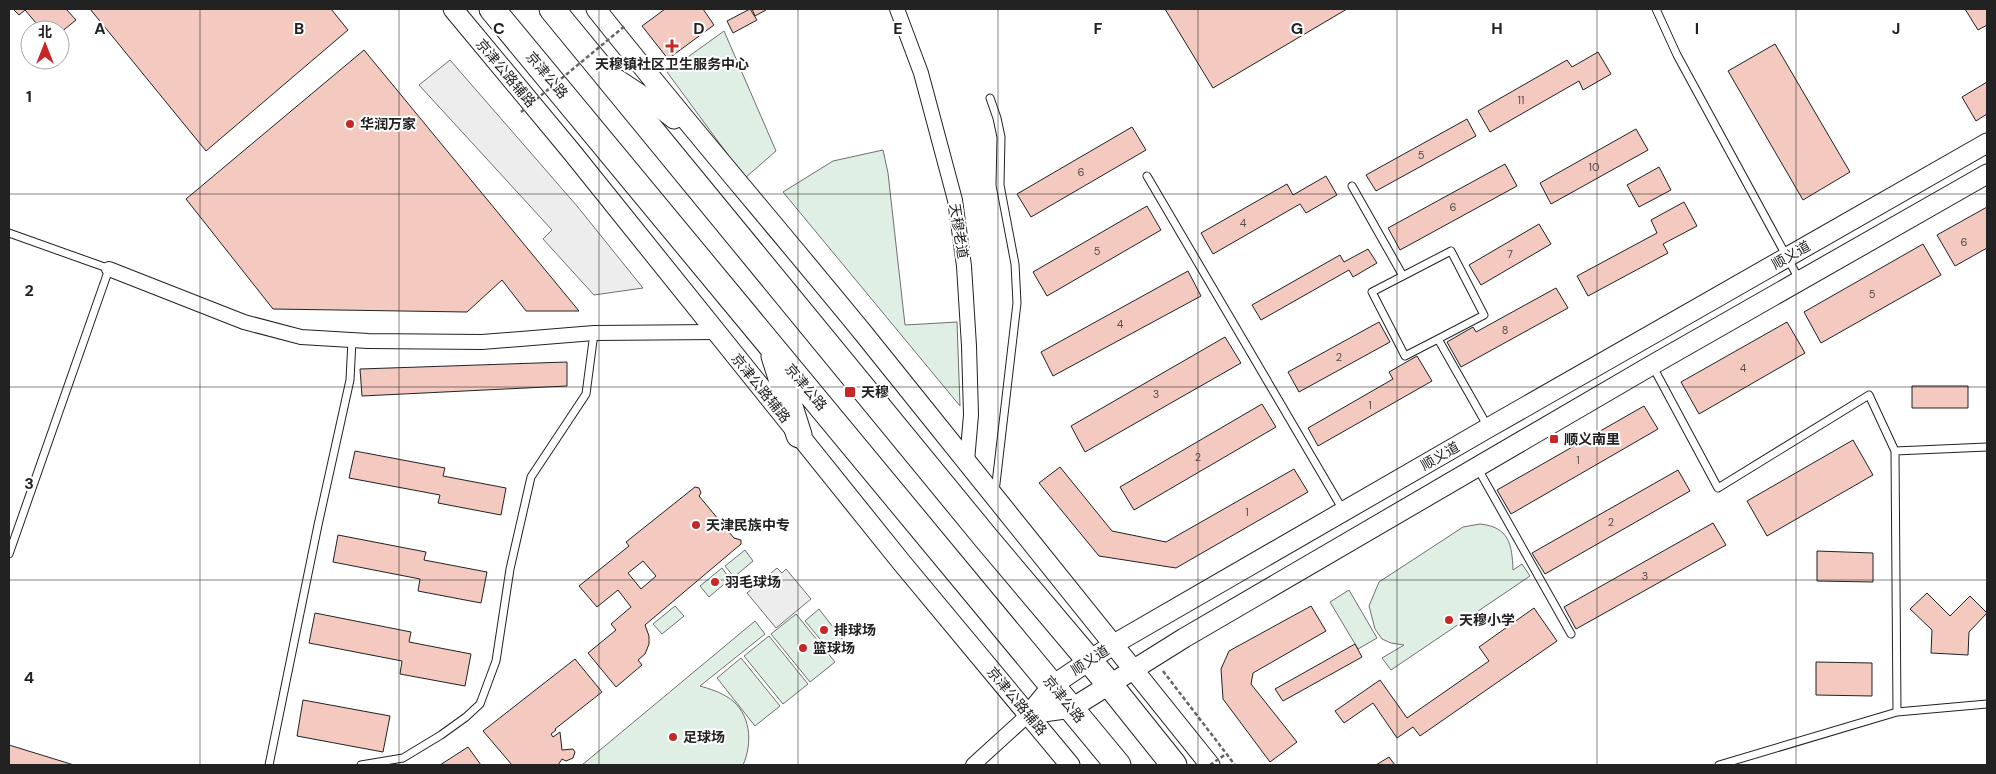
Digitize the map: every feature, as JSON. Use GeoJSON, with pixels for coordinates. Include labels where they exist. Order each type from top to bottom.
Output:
{"type":"FeatureCollection","features":[{"type":"Feature","properties":{"kind":"highway","name":"京津公路"},"geometry":{"type":"LineString","coordinates":[[492,9],[1118,765]]}},
{"type":"Feature","properties":{"kind":"highway"},"geometry":{"type":"LineString","coordinates":[[552,9],[1174,765]]}},
{"type":"Feature","properties":{"kind":"highway"},"geometry":{"type":"LineString","coordinates":[[770,344],[799,435]]}},
{"type":"Feature","properties":{"kind":"street","name":"京津公路辅路"},"geometry":{"type":"LineString","coordinates":[[453,9],[571,151],[908,570],[1070,765]]}},
{"type":"Feature","properties":{"kind":"street"},"geometry":{"type":"LineString","coordinates":[[596,9],[678,113],[716,156],[995,495],[1210,765]]}},
{"type":"Feature","properties":{"kind":"street","name":"天穆老道"},"geometry":{"type":"LineString","coordinates":[[896,9],[921,73],[955,200],[964,266],[969,346],[971,415],[967,461]]}},
{"type":"Feature","properties":{"kind":"street"},"geometry":{"type":"LineString","coordinates":[[604,71],[655,104],[716,156]]}},
{"type":"Feature","properties":{"kind":"street","name":"顺义道"},"geometry":{"type":"LineString","coordinates":[[1029,714],[1053,685],[1114,644],[1987,142]]}},
{"type":"Feature","properties":{"kind":"street","name":"顺义道"},"geometry":{"type":"LineString","coordinates":[[1029,714],[1072,708],[1184,638],[1652,365],[1987,174]]}},
{"type":"Feature","properties":{"kind":"street"},"geometry":{"type":"LineString","coordinates":[[112,270],[244,322],[301,337],[352,340],[482,342],[594,333],[715,332]]}},
{"type":"Feature","properties":{"kind":"street"},"geometry":{"type":"LineString","coordinates":[[1455,448],[1473,470]]}},
{"type":"Feature","properties":{"kind":"street"},"geometry":{"type":"LineString","coordinates":[[973,765],[1029,714]]}},
{"type":"Feature","properties":{"kind":"lane"},"geometry":{"type":"LineString","coordinates":[[1656,9],[1677,55],[1800,281]]}},
{"type":"Feature","properties":{"kind":"lane"},"geometry":{"type":"LineString","coordinates":[[990,98],[1001,138],[1000,184],[1015,264],[1017,303],[995,495]]}},
{"type":"Feature","properties":{"kind":"lane"},"geometry":{"type":"LineString","coordinates":[[1147,176],[1344,512]]}},
{"type":"Feature","properties":{"kind":"lane"},"geometry":{"type":"LineString","coordinates":[[1352,186],[1403,276]]}},
{"type":"Feature","properties":{"kind":"lane"},"geometry":{"type":"LineString","coordinates":[[9,233],[112,270],[9,554]]}},
{"type":"Feature","properties":{"kind":"lane"},"geometry":{"type":"LineString","coordinates":[[1451,251],[1484,315],[1438,339],[1406,356],[1372,292],[1451,251]]}},
{"type":"Feature","properties":{"kind":"lane"},"geometry":{"type":"LineString","coordinates":[[360,765],[403,758],[441,735],[480,704],[496,661],[510,568],[531,477],[586,394],[594,333]]}},
{"type":"Feature","properties":{"kind":"lane"},"geometry":{"type":"LineString","coordinates":[[1438,339],[1488,428]]}},
{"type":"Feature","properties":{"kind":"lane"},"geometry":{"type":"LineString","coordinates":[[269,765],[350,380],[352,340]]}},
{"type":"Feature","properties":{"kind":"lane"},"geometry":{"type":"LineString","coordinates":[[1652,365],[1718,488],[1869,395],[1895,451],[1897,712]]}},
{"type":"Feature","properties":{"kind":"lane"},"geometry":{"type":"LineString","coordinates":[[1895,451],[1987,447]]}},
{"type":"Feature","properties":{"kind":"lane"},"geometry":{"type":"LineString","coordinates":[[1473,470],[1571,634]]}},
{"type":"Feature","properties":{"kind":"lane"},"geometry":{"type":"LineString","coordinates":[[1719,765],[1897,712],[1987,704]]}},
{"type":"Feature","properties":{"kind":"path"},"geometry":{"type":"LineString","coordinates":[[521,112],[626,25]]}},
{"type":"Feature","properties":{"kind":"path"},"geometry":{"type":"LineString","coordinates":[[1154,658],[1190,709],[1235,765]]}},
{"type":"Feature","properties":{"kind":"path"},"geometry":{"type":"LineString","coordinates":[[1210,765],[1226,754]]}},
{"type":"Feature","properties":{"kind":"green space"},"geometry":{"type":"Polygon","coordinates":[[[724,31],[776,151],[745,178],[667,72],[724,31]]]}},
{"type":"Feature","properties":{"kind":"green space"},"geometry":{"type":"Polygon","coordinates":[[[883,150],[888,173],[905,325],[957,322],[960,406],[783,192],[833,161],[883,150]]]}},
{"type":"Feature","properties":{"kind":"green space"},"geometry":{"type":"Polygon","coordinates":[[[1480,524],[1490,526],[1503,533],[1512,552],[1513,570],[1522,564],[1530,576],[1391,670],[1382,658],[1404,645],[1382,639],[1375,629],[1369,606],[1379,582],[1463,527],[1480,524]]]}},
{"type":"Feature","properties":{"kind":"green space"},"geometry":{"type":"Polygon","coordinates":[[[745,550],[753,561],[734,577],[725,566],[745,550]]]}},
{"type":"Feature","properties":{"kind":"green space","name":"羽毛球场"},"geometry":{"type":"Polygon","coordinates":[[[722,568],[730,579],[709,597],[700,586],[722,568]]]}},
{"type":"Feature","properties":{"kind":"green space"},"geometry":{"type":"Polygon","coordinates":[[[1349,590],[1377,638],[1358,649],[1330,602],[1349,590]]]}},
{"type":"Feature","properties":{"kind":"green space"},"geometry":{"type":"Polygon","coordinates":[[[675,606],[684,616],[662,634],[653,624],[675,606]]]}},
{"type":"Feature","properties":{"kind":"green space","name":"排球场"},"geometry":{"type":"Polygon","coordinates":[[[819,609],[843,640],[830,651],[805,621],[819,609]]]}},
{"type":"Feature","properties":{"kind":"green space","name":"篮球场"},"geometry":{"type":"Polygon","coordinates":[[[796,614],[835,662],[810,682],[771,634],[796,614]]]}},
{"type":"Feature","properties":{"kind":"green space"},"geometry":{"type":"Polygon","coordinates":[[[755,621],[765,634],[700,686],[726,696],[742,712],[746,720],[749,738],[743,765],[582,765],[755,621]]]}},
{"type":"Feature","properties":{"kind":"green space","name":"篮球场"},"geometry":{"type":"Polygon","coordinates":[[[769,636],[808,684],[783,704],[744,656],[769,636]]]}},
{"type":"Feature","properties":{"kind":"green space"},"geometry":{"type":"Polygon","coordinates":[[[741,658],[780,706],[755,726],[717,678],[741,658]]]}},
{"type":"Feature","properties":{"kind":"shaded area"},"geometry":{"type":"Polygon","coordinates":[[[450,60],[577,206],[643,288],[594,295],[543,239],[552,230],[419,85],[450,60]]]}},
{"type":"Feature","properties":{"kind":"shaded area"},"geometry":{"type":"Polygon","coordinates":[[[777,568],[782,573],[786,569],[811,599],[776,628],[747,593],[777,568]]]}},
{"type":"Feature","properties":{"kind":"building"},"geometry":{"type":"Polygon","coordinates":[[[13,9],[66,9],[76,20],[70,25],[70,20],[34,20],[25,10],[19,15],[13,9]]]}},
{"type":"Feature","properties":{"kind":"building"},"geometry":{"type":"Polygon","coordinates":[[[90,9],[331,9],[348,30],[206,151],[90,9]]]}},
{"type":"Feature","properties":{"kind":"building","name":"天穆镇社区卫生服务中心"},"geometry":{"type":"Polygon","coordinates":[[[665,9],[703,9],[714,25],[668,59],[642,26],[665,9]]]}},
{"type":"Feature","properties":{"kind":"building"},"geometry":{"type":"Polygon","coordinates":[[[750,9],[757,20],[733,33],[727,21],[750,9]]]}},
{"type":"Feature","properties":{"kind":"building"},"geometry":{"type":"Polygon","coordinates":[[[752,9],[766,9],[766,10],[755,16],[752,9]]]}},
{"type":"Feature","properties":{"kind":"building"},"geometry":{"type":"Polygon","coordinates":[[[1165,9],[1347,9],[1213,88],[1165,9]]]}},
{"type":"Feature","properties":{"kind":"building"},"geometry":{"type":"Polygon","coordinates":[[[1965,9],[1987,9],[1987,25],[1978,30],[1965,9]]]}},
{"type":"Feature","properties":{"kind":"building"},"geometry":{"type":"Polygon","coordinates":[[[1775,44],[1850,172],[1803,200],[1728,71],[1775,44]]]}},
{"type":"Feature","properties":{"kind":"building","name":"华润万家"},"geometry":{"type":"Polygon","coordinates":[[[364,50],[579,311],[526,311],[502,280],[467,312],[273,309],[186,199],[364,50]]]}},
{"type":"Feature","properties":{"kind":"building"},"geometry":{"type":"Polygon","coordinates":[[[1598,52],[1611,74],[1583,90],[1579,81],[1490,132],[1478,111],[1567,60],[1572,67],[1598,52]]]}},
{"type":"Feature","properties":{"kind":"building"},"geometry":{"type":"Polygon","coordinates":[[[1987,82],[1987,114],[1976,121],[1962,97],[1987,82]]]}},
{"type":"Feature","properties":{"kind":"building"},"geometry":{"type":"Polygon","coordinates":[[[1467,119],[1476,136],[1376,191],[1366,175],[1467,119]]]}},
{"type":"Feature","properties":{"kind":"building"},"geometry":{"type":"Polygon","coordinates":[[[1132,127],[1146,150],[1031,217],[1017,194],[1132,127]]]}},
{"type":"Feature","properties":{"kind":"building"},"geometry":{"type":"Polygon","coordinates":[[[1636,129],[1648,150],[1551,204],[1540,183],[1636,129]]]}},
{"type":"Feature","properties":{"kind":"building"},"geometry":{"type":"Polygon","coordinates":[[[1505,164],[1517,186],[1400,250],[1388,228],[1505,164]]]}},
{"type":"Feature","properties":{"kind":"building"},"geometry":{"type":"Polygon","coordinates":[[[1659,167],[1671,190],[1639,207],[1627,185],[1659,167]]]}},
{"type":"Feature","properties":{"kind":"building"},"geometry":{"type":"Polygon","coordinates":[[[1326,176],[1337,195],[1306,213],[1300,204],[1213,254],[1201,233],[1287,184],[1293,195],[1326,176]]]}},
{"type":"Feature","properties":{"kind":"building"},"geometry":{"type":"Polygon","coordinates":[[[1684,202],[1697,226],[1663,244],[1668,253],[1588,296],[1577,276],[1657,233],[1651,220],[1684,202]]]}},
{"type":"Feature","properties":{"kind":"building"},"geometry":{"type":"Polygon","coordinates":[[[1147,206],[1161,230],[1047,296],[1033,272],[1147,206]]]}},
{"type":"Feature","properties":{"kind":"building"},"geometry":{"type":"Polygon","coordinates":[[[1987,207],[1987,248],[1955,266],[1937,235],[1987,207]]]}},
{"type":"Feature","properties":{"kind":"building"},"geometry":{"type":"Polygon","coordinates":[[[1539,224],[1551,244],[1481,285],[1469,265],[1539,224]]]}},
{"type":"Feature","properties":{"kind":"building"},"geometry":{"type":"Polygon","coordinates":[[[1923,244],[1941,275],[1821,343],[1804,312],[1923,244]]]}},
{"type":"Feature","properties":{"kind":"building"},"geometry":{"type":"Polygon","coordinates":[[[1368,249],[1377,263],[1353,277],[1349,270],[1261,320],[1252,305],[1340,255],[1344,262],[1368,249]]]}},
{"type":"Feature","properties":{"kind":"building"},"geometry":{"type":"Polygon","coordinates":[[[1188,271],[1201,296],[1053,376],[1041,352],[1188,271]]]}},
{"type":"Feature","properties":{"kind":"building"},"geometry":{"type":"Polygon","coordinates":[[[1556,288],[1568,308],[1461,367],[1447,342],[1473,327],[1476,332],[1556,288]]]}},
{"type":"Feature","properties":{"kind":"building"},"geometry":{"type":"Polygon","coordinates":[[[1379,322],[1390,342],[1299,392],[1288,372],[1379,322]]]}},
{"type":"Feature","properties":{"kind":"building"},"geometry":{"type":"Polygon","coordinates":[[[1787,322],[1805,353],[1699,414],[1681,382],[1787,322]]]}},
{"type":"Feature","properties":{"kind":"building"},"geometry":{"type":"Polygon","coordinates":[[[1225,337],[1241,363],[1085,452],[1071,426],[1225,337]]]}},
{"type":"Feature","properties":{"kind":"building"},"geometry":{"type":"Polygon","coordinates":[[[1417,356],[1432,381],[1318,446],[1308,428],[1393,379],[1389,372],[1417,356]]]}},
{"type":"Feature","properties":{"kind":"building"},"geometry":{"type":"Polygon","coordinates":[[[567,362],[567,386],[362,396],[360,369],[567,362]]]}},
{"type":"Feature","properties":{"kind":"building"},"geometry":{"type":"Polygon","coordinates":[[[1912,386],[1968,386],[1968,408],[1912,408],[1912,386]]]}},
{"type":"Feature","properties":{"kind":"building"},"geometry":{"type":"Polygon","coordinates":[[[1262,404],[1276,427],[1134,510],[1120,487],[1262,404]]]}},
{"type":"Feature","properties":{"kind":"building"},"geometry":{"type":"Polygon","coordinates":[[[1644,406],[1658,429],[1511,514],[1497,490],[1644,406]]]}},
{"type":"Feature","properties":{"kind":"building"},"geometry":{"type":"Polygon","coordinates":[[[1853,440],[1873,475],[1767,536],[1747,501],[1853,440]]]}},
{"type":"Feature","properties":{"kind":"building"},"geometry":{"type":"Polygon","coordinates":[[[355,451],[445,468],[443,476],[506,488],[501,515],[438,503],[440,495],[349,478],[355,451]]]}},
{"type":"Feature","properties":{"kind":"building"},"geometry":{"type":"Polygon","coordinates":[[[1060,467],[1112,531],[1166,542],[1294,469],[1308,492],[1176,568],[1099,556],[1039,483],[1060,467]]]}},
{"type":"Feature","properties":{"kind":"building"},"geometry":{"type":"Polygon","coordinates":[[[1678,470],[1690,491],[1545,574],[1532,553],[1678,470]]]}},
{"type":"Feature","properties":{"kind":"building"},"geometry":{"type":"Polygon","coordinates":[[[695,487],[699,488],[701,493],[699,496],[734,538],[741,540],[741,544],[645,625],[649,636],[649,644],[645,654],[638,660],[642,665],[616,687],[588,653],[616,630],[611,624],[631,607],[618,590],[597,607],[579,586],[629,546],[626,542],[695,487]],[[643,561],[628,573],[641,589],[656,576],[643,561]]]}},
{"type":"Feature","properties":{"kind":"building"},"geometry":{"type":"Polygon","coordinates":[[[1713,523],[1726,545],[1576,629],[1564,607],[1713,523]]]}},
{"type":"Feature","properties":{"kind":"building"},"geometry":{"type":"Polygon","coordinates":[[[338,535],[426,552],[424,560],[487,572],[481,603],[418,591],[420,579],[333,562],[338,535]]]}},
{"type":"Feature","properties":{"kind":"building"},"geometry":{"type":"Polygon","coordinates":[[[1817,551],[1873,553],[1873,582],[1817,581],[1817,551]]]}},
{"type":"Feature","properties":{"kind":"building"},"geometry":{"type":"Polygon","coordinates":[[[1927,593],[1950,616],[1970,596],[1987,613],[1969,632],[1968,655],[1931,653],[1932,630],[1910,609],[1927,593]]]}},
{"type":"Feature","properties":{"kind":"building"},"geometry":{"type":"Polygon","coordinates":[[[1311,606],[1326,631],[1253,673],[1251,684],[1297,742],[1270,762],[1223,699],[1221,669],[1229,651],[1311,606]]]}},
{"type":"Feature","properties":{"kind":"building"},"geometry":{"type":"Polygon","coordinates":[[[1534,608],[1557,641],[1420,736],[1413,727],[1397,738],[1373,703],[1344,723],[1335,711],[1380,680],[1407,718],[1489,661],[1479,647],[1534,608]]]}},
{"type":"Feature","properties":{"kind":"building"},"geometry":{"type":"Polygon","coordinates":[[[315,613],[411,632],[409,642],[471,654],[465,686],[400,674],[402,661],[309,643],[315,613]]]}},
{"type":"Feature","properties":{"kind":"building"},"geometry":{"type":"Polygon","coordinates":[[[1355,644],[1362,657],[1283,701],[1275,689],[1355,644]]]}},
{"type":"Feature","properties":{"kind":"building"},"geometry":{"type":"Polygon","coordinates":[[[575,659],[602,692],[551,734],[553,737],[560,732],[562,750],[573,749],[575,752],[573,758],[566,761],[562,759],[558,765],[512,765],[483,731],[575,659]]]}},
{"type":"Feature","properties":{"kind":"building"},"geometry":{"type":"Polygon","coordinates":[[[1816,662],[1872,663],[1872,696],[1816,695],[1816,662]]]}},
{"type":"Feature","properties":{"kind":"building"},"geometry":{"type":"Polygon","coordinates":[[[303,700],[390,716],[383,752],[297,736],[303,700]]]}},
{"type":"Feature","properties":{"kind":"building"},"geometry":{"type":"Polygon","coordinates":[[[9,745],[74,765],[9,765],[9,745]]]}},
{"type":"Feature","properties":{"kind":"building"},"geometry":{"type":"Polygon","coordinates":[[[468,747],[481,765],[440,765],[468,747]]]}},
{"type":"Feature","properties":{"kind":"building"},"geometry":{"type":"Polygon","coordinates":[[[1389,757],[1395,765],[1376,765],[1389,757]]]}},
{"type":"Feature","properties":{"kind":"place","name":"天穆镇社区卫生服务中心"},"geometry":{"type":"Point","coordinates":[672,46]}},
{"type":"Feature","properties":{"kind":"place","name":"华润万家"},"geometry":{"type":"Point","coordinates":[350,124]}},
{"type":"Feature","properties":{"kind":"place","name":"天穆"},"geometry":{"type":"Point","coordinates":[850,392]}},
{"type":"Feature","properties":{"kind":"place","name":"顺义南里"},"geometry":{"type":"Point","coordinates":[1554,439]}},
{"type":"Feature","properties":{"kind":"place","name":"天津民族中专"},"geometry":{"type":"Point","coordinates":[696,525]}},
{"type":"Feature","properties":{"kind":"place","name":"羽毛球场"},"geometry":{"type":"Point","coordinates":[715,582]}},
{"type":"Feature","properties":{"kind":"place","name":"天穆小学"},"geometry":{"type":"Point","coordinates":[1449,620]}},
{"type":"Feature","properties":{"kind":"place","name":"排球场"},"geometry":{"type":"Point","coordinates":[824,630]}},
{"type":"Feature","properties":{"kind":"place","name":"篮球场"},"geometry":{"type":"Point","coordinates":[803,648]}},
{"type":"Feature","properties":{"kind":"place","name":"足球场"},"geometry":{"type":"Point","coordinates":[673,737]}}]}
